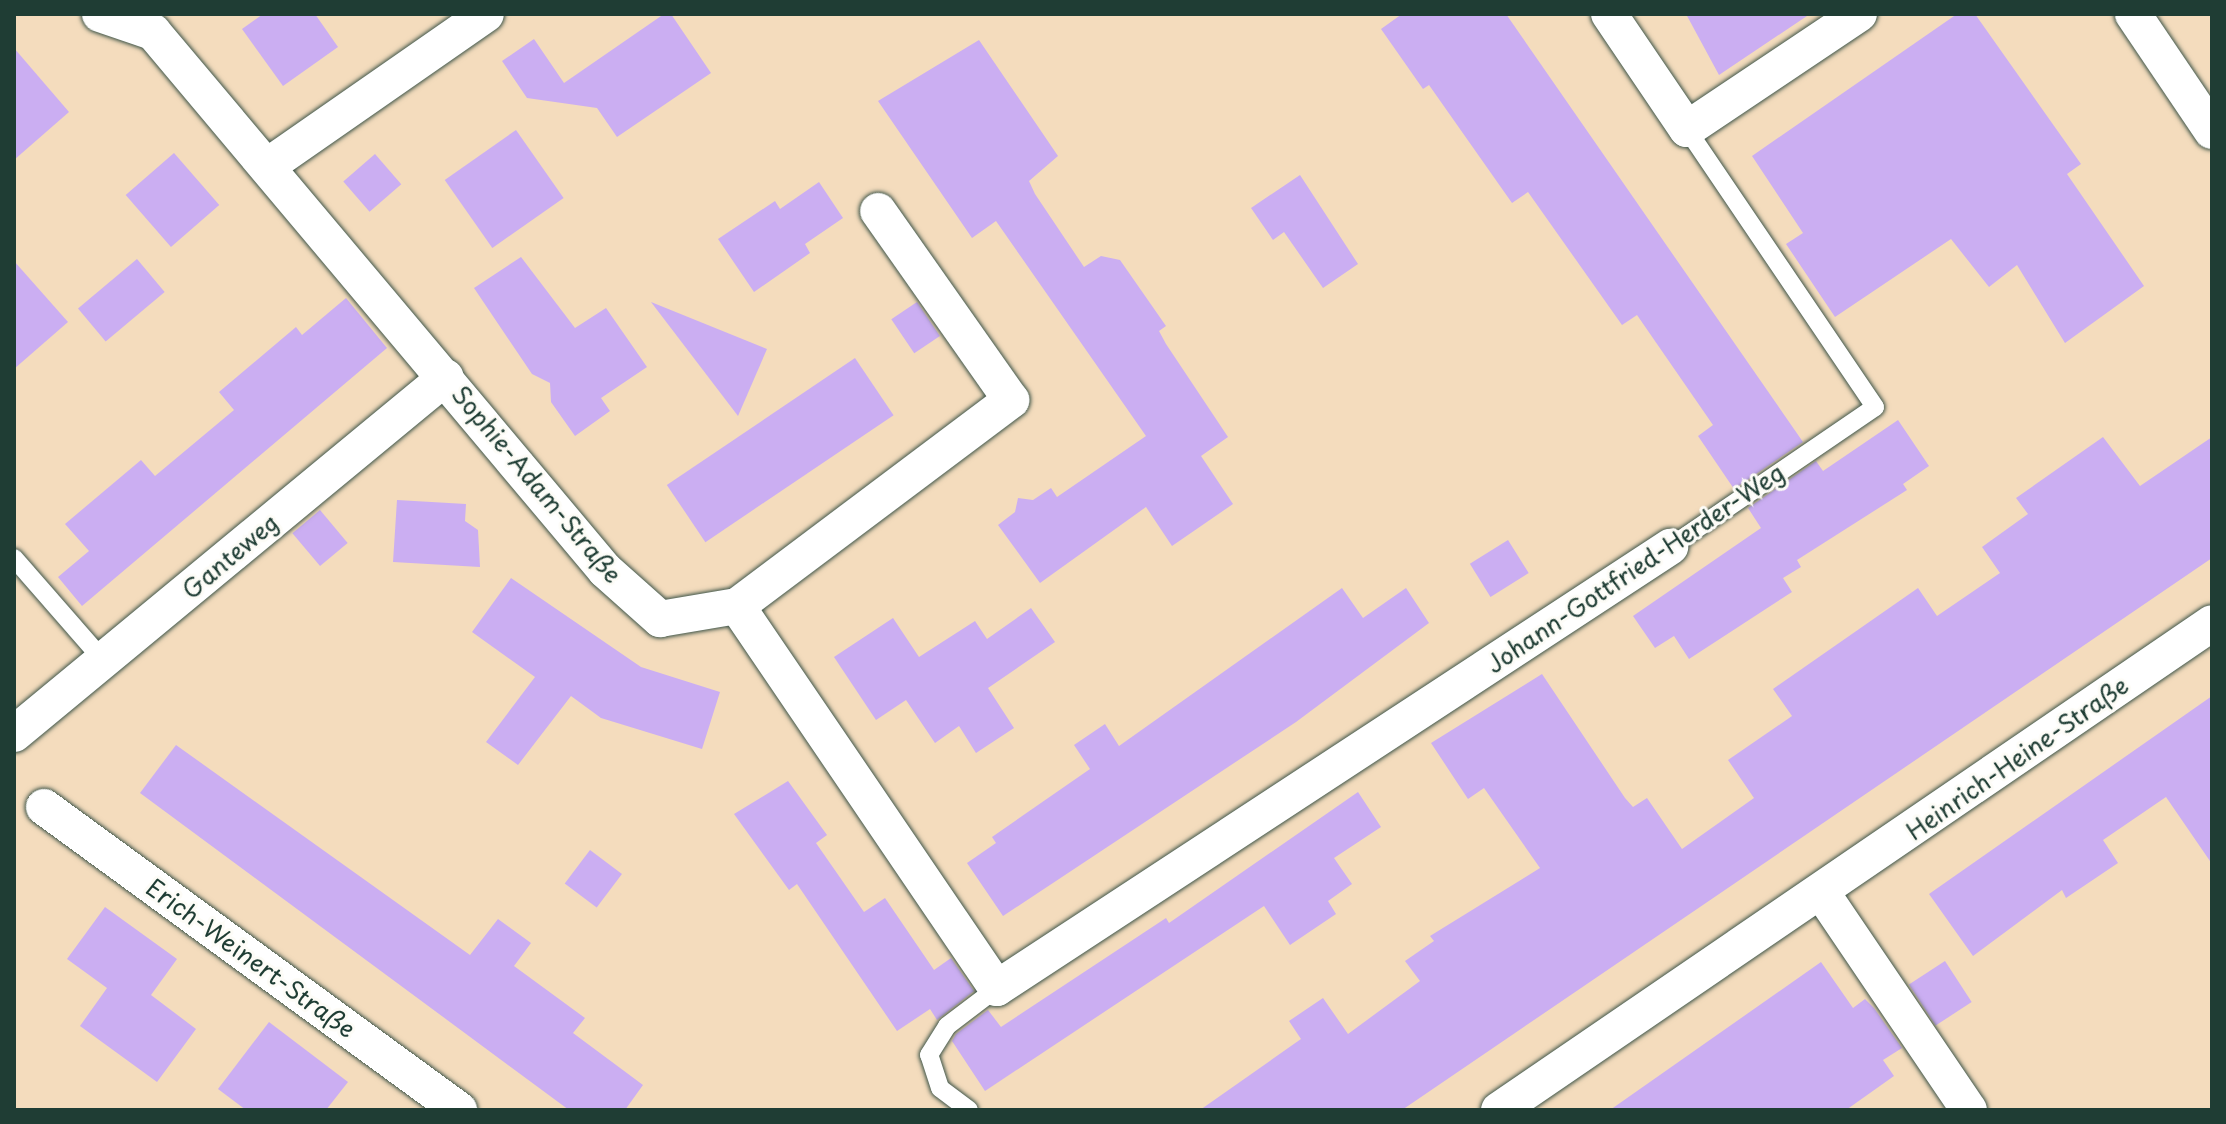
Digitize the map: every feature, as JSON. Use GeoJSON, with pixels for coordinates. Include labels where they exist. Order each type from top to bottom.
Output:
{"type":"FeatureCollection","features":[{"type":"Feature","properties":{"kind":"street","name":"Sophie-Adam-Straße"},"geometry":{"type":"LineString","coordinates":[[100,14],[153,32],[269,165],[605,570],[660,619],[737,606]]}},
{"type":"Feature","properties":{"kind":"street"},"geometry":{"type":"LineString","coordinates":[[269,165],[486,14]]}},
{"type":"Feature","properties":{"kind":"street","name":"Johann-Gottfried-Herder-Weg"},"geometry":{"type":"LineString","coordinates":[[1609,14],[1687,129]]}},
{"type":"Feature","properties":{"kind":"street"},"geometry":{"type":"LineString","coordinates":[[1687,129],[1859,14]]}},
{"type":"Feature","properties":{"kind":"street"},"geometry":{"type":"LineString","coordinates":[[2133,14],[2212,131]]}},
{"type":"Feature","properties":{"kind":"street"},"geometry":{"type":"LineString","coordinates":[[878,211],[1011,400],[737,606],[997,988]]}},
{"type":"Feature","properties":{"kind":"street","name":"Ganteweg"},"geometry":{"type":"LineString","coordinates":[[14,734],[446,377]]}},
{"type":"Feature","properties":{"kind":"street","name":"Johann-Gottfried-Herder-Weg"},"geometry":{"type":"LineString","coordinates":[[997,988],[1670,547]]}},
{"type":"Feature","properties":{"kind":"street","name":"Heinrich-Heine-Straße"},"geometry":{"type":"LineString","coordinates":[[1499,1110],[1822,893],[2212,623]]}},
{"type":"Feature","properties":{"kind":"street","name":"Erich-Weinert-Straße"},"geometry":{"type":"LineString","coordinates":[[44,807],[459,1110]]}},
{"type":"Feature","properties":{"kind":"street"},"geometry":{"type":"LineString","coordinates":[[1822,893],[1969,1110]]}},
{"type":"Feature","properties":{"kind":"lane","name":"Johann-Gottfried-Herder-Weg"},"geometry":{"type":"LineString","coordinates":[[1670,547],[1875,407],[1687,129]]}},
{"type":"Feature","properties":{"kind":"lane"},"geometry":{"type":"LineString","coordinates":[[14,558],[103,660]]}},
{"type":"Feature","properties":{"kind":"lane"},"geometry":{"type":"LineString","coordinates":[[969,1110],[940,1088],[929,1055],[947,1026],[997,988]]}},
{"type":"Feature","properties":{"kind":"building"},"geometry":{"type":"Polygon","coordinates":[[[263,14],[315,14],[338,47],[283,86],[242,29],[263,14]]]}},
{"type":"Feature","properties":{"kind":"building"},"geometry":{"type":"Polygon","coordinates":[[[664,14],[671,14],[711,73],[617,137],[597,108],[527,98],[502,61],[534,39],[564,83],[664,14]]]}},
{"type":"Feature","properties":{"kind":"building"},"geometry":{"type":"Polygon","coordinates":[[[1402,14],[1506,14],[1803,442],[1734,489],[1698,436],[1713,425],[1637,315],[1622,325],[1528,192],[1512,203],[1429,85],[1423,89],[1381,29],[1402,14]]]}},
{"type":"Feature","properties":{"kind":"building"},"geometry":{"type":"Polygon","coordinates":[[[1686,14],[1810,14],[1719,75],[1686,14]]]}},
{"type":"Feature","properties":{"kind":"building"},"geometry":{"type":"Polygon","coordinates":[[[1957,14],[1975,14],[2081,164],[2067,174],[2144,286],[2065,343],[2017,265],[1989,287],[1951,239],[1835,317],[1786,244],[1803,233],[1752,156],[1957,14]]]}},
{"type":"Feature","properties":{"kind":"building"},"geometry":{"type":"Polygon","coordinates":[[[979,40],[1058,156],[1029,181],[1035,194],[1084,267],[1101,256],[1120,260],[1166,326],[1159,331],[1166,344],[1228,437],[1201,456],[1233,504],[1172,546],[1146,507],[1040,583],[998,525],[1015,512],[1018,498],[1033,500],[1051,488],[1057,497],[1146,436],[996,221],[972,238],[878,101],[979,40]]]}},
{"type":"Feature","properties":{"kind":"building"},"geometry":{"type":"Polygon","coordinates":[[[14,48],[69,112],[14,160],[14,48]]]}},
{"type":"Feature","properties":{"kind":"building"},"geometry":{"type":"Polygon","coordinates":[[[516,130],[564,198],[492,248],[445,180],[516,130]]]}},
{"type":"Feature","properties":{"kind":"building"},"geometry":{"type":"Polygon","coordinates":[[[174,153],[219,205],[171,247],[126,195],[174,153]]]}},
{"type":"Feature","properties":{"kind":"building"},"geometry":{"type":"Polygon","coordinates":[[[375,154],[401,184],[370,212],[343,182],[375,154]]]}},
{"type":"Feature","properties":{"kind":"building"},"geometry":{"type":"Polygon","coordinates":[[[1300,175],[1358,264],[1323,288],[1284,232],[1273,240],[1251,208],[1300,175]]]}},
{"type":"Feature","properties":{"kind":"building"},"geometry":{"type":"Polygon","coordinates":[[[819,182],[843,218],[805,244],[810,253],[754,292],[718,239],[775,201],[780,209],[819,182]]]}},
{"type":"Feature","properties":{"kind":"building"},"geometry":{"type":"Polygon","coordinates":[[[521,257],[575,328],[606,308],[647,367],[601,398],[610,411],[575,436],[551,402],[550,383],[532,374],[474,288],[521,257]]]}},
{"type":"Feature","properties":{"kind":"building"},"geometry":{"type":"Polygon","coordinates":[[[137,259],[165,292],[106,341],[78,308],[137,259]]]}},
{"type":"Feature","properties":{"kind":"building"},"geometry":{"type":"Polygon","coordinates":[[[14,261],[68,322],[14,369],[14,261]]]}},
{"type":"Feature","properties":{"kind":"building"},"geometry":{"type":"Polygon","coordinates":[[[346,298],[387,348],[82,606],[58,577],[89,551],[65,524],[141,460],[155,476],[234,410],[219,392],[296,327],[302,335],[346,298]]]}},
{"type":"Feature","properties":{"kind":"building"},"geometry":{"type":"Polygon","coordinates":[[[651,302],[767,349],[738,416],[651,302]]]}},
{"type":"Feature","properties":{"kind":"building"},"geometry":{"type":"Polygon","coordinates":[[[917,302],[940,336],[914,353],[891,319],[917,302]]]}},
{"type":"Feature","properties":{"kind":"building"},"geometry":{"type":"Polygon","coordinates":[[[855,358],[894,415],[705,542],[667,485],[855,358]]]}},
{"type":"Feature","properties":{"kind":"building"},"geometry":{"type":"Polygon","coordinates":[[[1898,420],[1929,466],[1903,484],[1907,490],[1797,560],[1801,567],[1783,578],[1792,592],[1689,659],[1674,636],[1655,648],[1633,616],[1761,528],[1748,508],[1816,461],[1823,471],[1898,420]]]}},
{"type":"Feature","properties":{"kind":"building"},"geometry":{"type":"Polygon","coordinates":[[[2103,437],[2140,486],[2212,437],[2212,558],[1402,1110],[1200,1110],[1301,1039],[1289,1021],[1323,998],[1348,1034],[1420,981],[1405,961],[1434,941],[1430,936],[1540,868],[1484,788],[1468,799],[1431,743],[1542,674],[1625,798],[1633,807],[1647,798],[1682,849],[1754,798],[1728,760],[1792,716],[1773,689],[1918,588],[1937,616],[2000,573],[1982,547],[2028,514],[2016,498],[2103,437]]]}},
{"type":"Feature","properties":{"kind":"building"},"geometry":{"type":"Polygon","coordinates":[[[397,500],[466,504],[465,521],[478,530],[480,567],[393,562],[397,500]]]}},
{"type":"Feature","properties":{"kind":"building"},"geometry":{"type":"Polygon","coordinates":[[[320,510],[348,543],[320,566],[292,533],[320,510]]]}},
{"type":"Feature","properties":{"kind":"building"},"geometry":{"type":"Polygon","coordinates":[[[1508,540],[1529,573],[1491,597],[1470,564],[1508,540]]]}},
{"type":"Feature","properties":{"kind":"building"},"geometry":{"type":"Polygon","coordinates":[[[511,578],[641,667],[720,692],[702,749],[601,718],[571,696],[518,765],[486,742],[535,677],[472,632],[511,578]]]}},
{"type":"Feature","properties":{"kind":"building"},"geometry":{"type":"Polygon","coordinates":[[[1342,588],[1363,618],[1406,588],[1429,623],[1296,722],[1003,916],[967,863],[996,843],[992,837],[1090,769],[1074,745],[1105,724],[1119,746],[1342,588]]]}},
{"type":"Feature","properties":{"kind":"building"},"geometry":{"type":"Polygon","coordinates":[[[1031,608],[1055,642],[988,688],[1014,728],[976,753],[959,726],[935,743],[906,700],[876,720],[834,657],[893,618],[919,657],[975,621],[987,639],[1031,608]]]}},
{"type":"Feature","properties":{"kind":"building"},"geometry":{"type":"Polygon","coordinates":[[[2212,696],[2212,864],[2166,797],[2103,840],[2118,863],[2066,898],[2062,890],[1973,956],[1929,894],[2212,696]]]}},
{"type":"Feature","properties":{"kind":"building"},"geometry":{"type":"Polygon","coordinates":[[[176,745],[470,955],[498,919],[531,943],[514,966],[585,1018],[573,1033],[643,1085],[625,1110],[569,1110],[140,793],[176,745]]]}},
{"type":"Feature","properties":{"kind":"building"},"geometry":{"type":"Polygon","coordinates":[[[788,781],[827,835],[816,843],[864,912],[885,898],[934,970],[951,958],[974,991],[937,1020],[930,1009],[897,1031],[797,884],[789,890],[734,814],[788,781]]]}},
{"type":"Feature","properties":{"kind":"building"},"geometry":{"type":"Polygon","coordinates":[[[1358,792],[1381,827],[1334,858],[1352,884],[1328,901],[1336,914],[1290,945],[1264,906],[985,1091],[952,1041],[956,1034],[988,1010],[1001,1027],[1166,918],[1169,923],[1358,792]]]}},
{"type":"Feature","properties":{"kind":"building"},"geometry":{"type":"Polygon","coordinates":[[[590,850],[622,874],[597,908],[565,884],[590,850]]]}},
{"type":"Feature","properties":{"kind":"building"},"geometry":{"type":"Polygon","coordinates":[[[105,907],[177,959],[151,995],[196,1029],[157,1082],[80,1026],[107,988],[67,959],[105,907]]]}},
{"type":"Feature","properties":{"kind":"building"},"geometry":{"type":"Polygon","coordinates":[[[1945,961],[1972,1002],[1936,1026],[1909,984],[1945,961]]]}},
{"type":"Feature","properties":{"kind":"building"},"geometry":{"type":"Polygon","coordinates":[[[1821,962],[1853,1008],[1865,999],[1902,1048],[1883,1060],[1894,1076],[1846,1110],[1610,1110],[1821,962]]]}},
{"type":"Feature","properties":{"kind":"building"},"geometry":{"type":"Polygon","coordinates":[[[269,1022],[348,1082],[326,1110],[246,1110],[218,1089],[269,1022]]]}}]}
